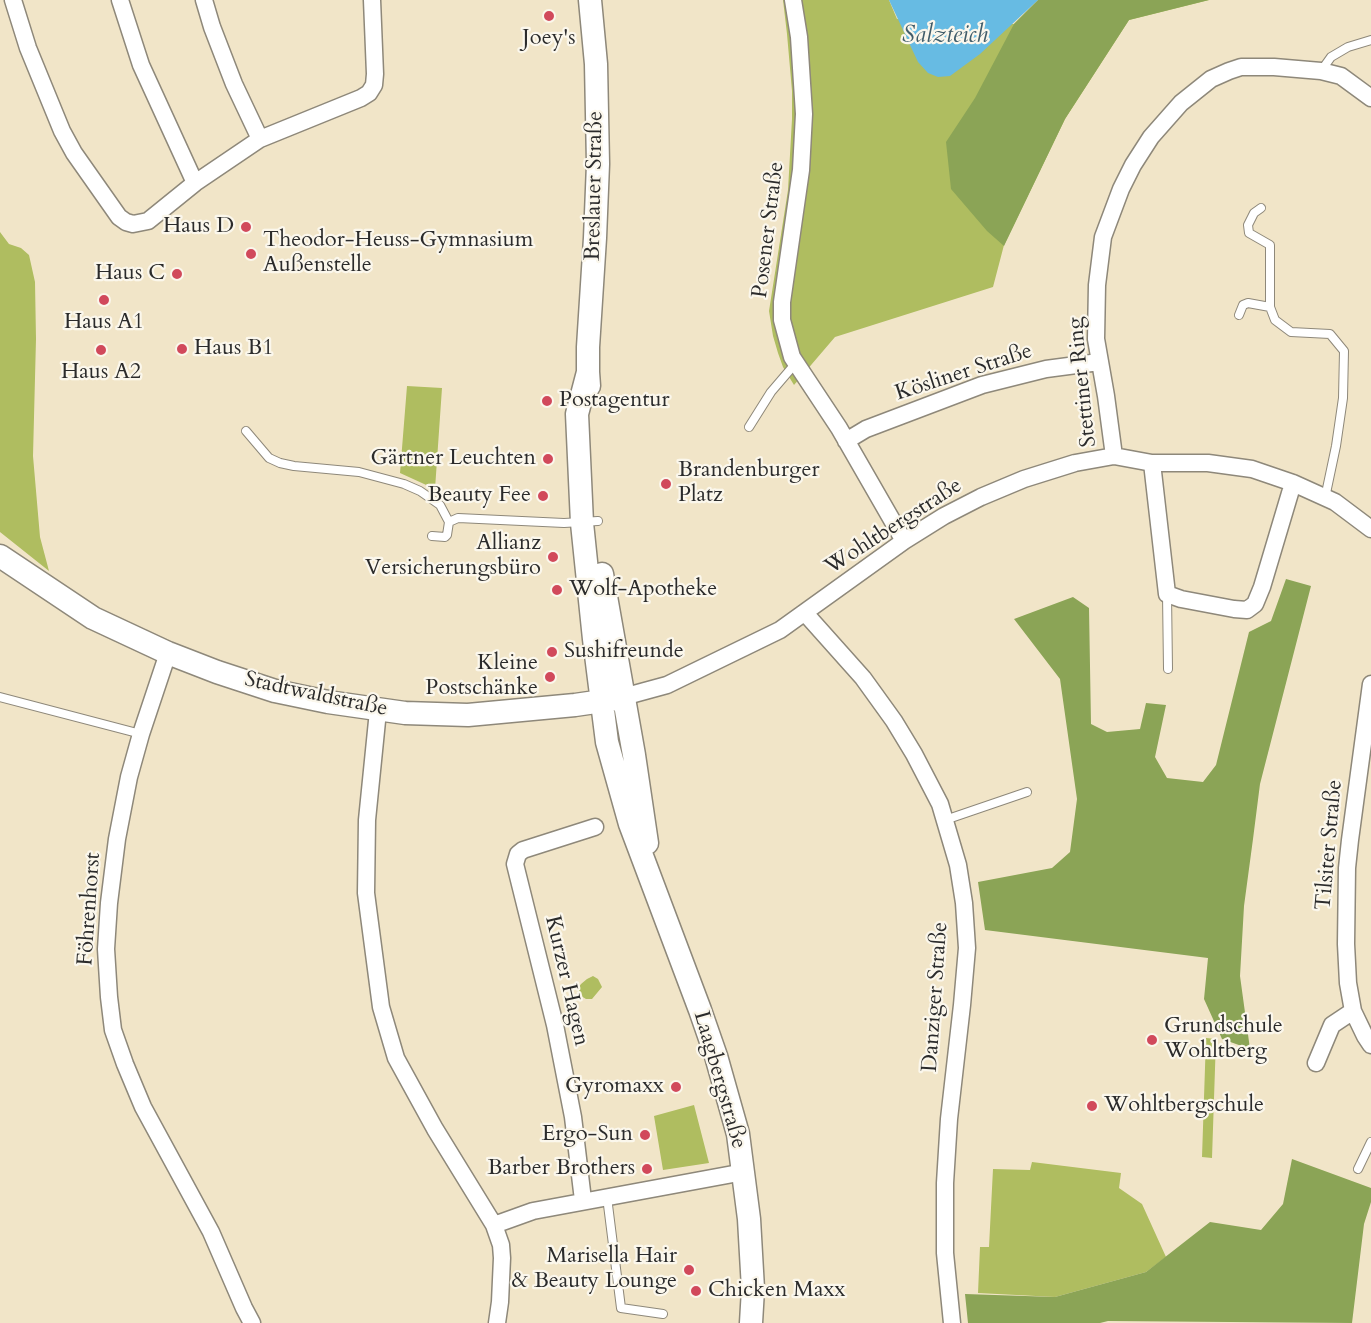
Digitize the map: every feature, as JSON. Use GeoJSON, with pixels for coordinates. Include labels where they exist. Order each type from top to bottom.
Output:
{"type":"FeatureCollection","features":[{"type":"Feature","properties":{"kind":"street"},"geometry":{"type":"LineString","coordinates":[[13,0],[28,48],[62,131],[74,153],[119,217],[134,224],[148,221],[195,183],[260,139],[369,93],[374,85],[375,74],[372,0]]}},
{"type":"Feature","properties":{"kind":"street"},"geometry":{"type":"LineString","coordinates":[[120,0],[141,66],[195,183]]}},
{"type":"Feature","properties":{"kind":"street"},"geometry":{"type":"LineString","coordinates":[[204,0],[234,84],[260,139]]}},
{"type":"Feature","properties":{"kind":"street","name":"Breslauer Straße"},"geometry":{"type":"LineString","coordinates":[[590,0],[597,84],[598,164],[588,372],[578,414],[590,522]]}},
{"type":"Feature","properties":{"kind":"street","name":"Posener Straße"},"geometry":{"type":"LineString","coordinates":[[793,0],[799,37],[804,114],[801,170],[782,302],[782,320],[795,364],[846,441],[904,541]]}},
{"type":"Feature","properties":{"kind":"street","name":"Stettiner Ring"},"geometry":{"type":"LineString","coordinates":[[1114,456],[1096,339],[1097,285],[1103,237],[1121,189],[1151,137],[1181,103],[1211,79],[1241,67],[1321,71],[1341,76],[1371,99]]}},
{"type":"Feature","properties":{"kind":"street","name":"Kösliner Straße"},"geometry":{"type":"LineString","coordinates":[[846,441],[866,429],[982,385],[1046,369],[1100,362]]}},
{"type":"Feature","properties":{"kind":"street","name":"Wohltbergstraße"},"geometry":{"type":"LineString","coordinates":[[613,699],[667,685],[780,630],[904,541],[944,516],[1024,479],[1075,463],[1114,456],[1152,463],[1208,463],[1252,469],[1293,483],[1335,502],[1371,530]]}},
{"type":"Feature","properties":{"kind":"street"},"geometry":{"type":"LineString","coordinates":[[1152,463],[1167,594],[1181,599],[1234,609],[1247,610],[1255,604],[1293,483]]}},
{"type":"Feature","properties":{"kind":"street"},"geometry":{"type":"LineString","coordinates":[[590,522],[613,699]]}},
{"type":"Feature","properties":{"kind":"street","name":"Stadtwaldstraße"},"geometry":{"type":"LineString","coordinates":[[0,556],[93,618],[168,653],[275,691],[378,711],[468,715],[613,699]]}},
{"type":"Feature","properties":{"kind":"street","name":"Danziger Straße"},"geometry":{"type":"LineString","coordinates":[[805,613],[863,678],[894,721],[920,764],[940,804],[958,865],[964,903],[967,948],[945,1183],[945,1253],[952,1323]]}},
{"type":"Feature","properties":{"kind":"street","name":"Föhrenhorst"},"geometry":{"type":"LineString","coordinates":[[168,653],[141,734],[121,818],[109,903],[106,949],[109,997],[114,1030],[143,1107],[211,1232],[252,1323]]}},
{"type":"Feature","properties":{"kind":"street","name":"Tilsiter Straße"},"geometry":{"type":"LineString","coordinates":[[1371,684],[1347,868],[1346,944],[1348,983],[1353,1011],[1371,1045]]}},
{"type":"Feature","properties":{"kind":"street","name":"Laagbergstraße"},"geometry":{"type":"LineString","coordinates":[[613,699],[609,751],[630,825],[700,1010],[716,1056],[738,1134],[750,1219],[753,1289],[751,1323]]}},
{"type":"Feature","properties":{"kind":"street"},"geometry":{"type":"LineString","coordinates":[[378,711],[367,820],[366,893],[381,1007],[396,1058],[435,1129],[494,1225],[501,1245],[502,1258],[497,1323]]}},
{"type":"Feature","properties":{"kind":"street","name":"Kurzer Hagen"},"geometry":{"type":"LineString","coordinates":[[584,1200],[573,1117],[555,1025],[515,864],[518,854],[523,850],[595,827]]}},
{"type":"Feature","properties":{"kind":"street"},"geometry":{"type":"LineString","coordinates":[[1316,1063],[1332,1025],[1353,1011]]}},
{"type":"Feature","properties":{"kind":"street"},"geometry":{"type":"LineString","coordinates":[[494,1225],[532,1210],[744,1172]]}},
{"type":"Feature","properties":{"kind":"lane"},"geometry":{"type":"LineString","coordinates":[[1321,71],[1331,57],[1348,47],[1371,40]]}},
{"type":"Feature","properties":{"kind":"lane"},"geometry":{"type":"LineString","coordinates":[[1261,208],[1254,213],[1248,225],[1249,232],[1270,244],[1270,308],[1275,320],[1291,332],[1330,334],[1344,351],[1343,398],[1325,498]]}},
{"type":"Feature","properties":{"kind":"lane"},"geometry":{"type":"LineString","coordinates":[[1239,315],[1243,305],[1248,303],[1270,308]]}},
{"type":"Feature","properties":{"kind":"lane"},"geometry":{"type":"LineString","coordinates":[[749,427],[771,392],[795,364]]}},
{"type":"Feature","properties":{"kind":"lane"},"geometry":{"type":"LineString","coordinates":[[246,431],[269,458],[280,463],[359,472],[378,476],[420,491],[440,505],[449,522],[445,537],[432,536]]}},
{"type":"Feature","properties":{"kind":"lane"},"geometry":{"type":"LineString","coordinates":[[449,522],[458,518],[590,522]]}},
{"type":"Feature","properties":{"kind":"lane"},"geometry":{"type":"LineString","coordinates":[[1167,594],[1168,669]]}},
{"type":"Feature","properties":{"kind":"lane"},"geometry":{"type":"LineString","coordinates":[[0,697],[141,734]]}},
{"type":"Feature","properties":{"kind":"lane"},"geometry":{"type":"LineString","coordinates":[[945,820],[1027,792]]}},
{"type":"Feature","properties":{"kind":"lane"},"geometry":{"type":"LineString","coordinates":[[1358,1169],[1371,1142]]}},
{"type":"Feature","properties":{"kind":"lane"},"geometry":{"type":"LineString","coordinates":[[607,1197],[621,1308],[663,1314]]}},
{"type":"Feature","properties":{"kind":"green space"},"geometry":{"type":"Polygon","coordinates":[[[783,0],[889,0],[897,19],[1014,24],[1038,0],[1209,0],[1129,20],[1065,119],[1004,245],[993,287],[835,337],[794,385],[778,353],[769,311],[788,190],[792,119],[792,91],[783,0]]]}},
{"type":"Feature","properties":{"kind":"green space"},"geometry":{"type":"Polygon","coordinates":[[[1038,0],[1209,0],[1129,20],[1065,119],[1004,246],[987,231],[951,189],[946,142],[975,98],[1014,24],[1038,0]]]}},
{"type":"Feature","properties":{"kind":"green space"},"geometry":{"type":"Polygon","coordinates":[[[0,232],[9,244],[21,248],[29,255],[35,282],[33,456],[40,537],[49,571],[0,532],[0,232]]]}},
{"type":"Feature","properties":{"kind":"green space"},"geometry":{"type":"Polygon","coordinates":[[[407,386],[442,388],[435,489],[400,473],[407,386]]]}},
{"type":"Feature","properties":{"kind":"green space"},"geometry":{"type":"Polygon","coordinates":[[[1286,579],[1311,586],[1260,784],[1244,906],[1240,976],[1250,1049],[1222,1039],[1204,999],[1208,958],[985,930],[978,882],[1052,868],[1070,852],[1077,799],[1060,679],[1014,619],[1073,597],[1089,608],[1091,724],[1107,732],[1140,729],[1146,703],[1166,705],[1155,757],[1167,778],[1203,782],[1216,765],[1249,632],[1271,621],[1286,579]]]}},
{"type":"Feature","properties":{"kind":"green space"},"geometry":{"type":"Polygon","coordinates":[[[593,976],[598,979],[602,987],[592,999],[586,999],[577,990],[581,984],[593,976]]]}},
{"type":"Feature","properties":{"kind":"green space"},"geometry":{"type":"Polygon","coordinates":[[[1206,1038],[1216,1039],[1212,1158],[1202,1157],[1206,1038]]]}},
{"type":"Feature","properties":{"kind":"green space"},"geometry":{"type":"Polygon","coordinates":[[[694,1105],[709,1163],[663,1170],[654,1116],[694,1105]]]}},
{"type":"Feature","properties":{"kind":"green space"},"geometry":{"type":"Polygon","coordinates":[[[1292,1159],[1371,1188],[1371,1202],[1364,1224],[1352,1323],[1108,1321],[1100,1323],[968,1323],[965,1294],[1055,1297],[1146,1272],[1210,1222],[1261,1230],[1283,1204],[1292,1159]]]}},
{"type":"Feature","properties":{"kind":"green space"},"geometry":{"type":"Polygon","coordinates":[[[1032,1162],[1121,1173],[1119,1188],[1142,1204],[1166,1257],[1146,1272],[1055,1297],[978,1293],[980,1247],[989,1247],[993,1169],[1030,1170],[1032,1162]]]}},
{"type":"Feature","properties":{"kind":"water","name":"Salzteich"},"geometry":{"type":"Polygon","coordinates":[[[889,0],[1038,0],[980,54],[950,76],[938,77],[928,73],[918,62],[889,0]]]}},
{"type":"Feature","properties":{"kind":"place","name":"Joey's"},"geometry":{"type":"Point","coordinates":[549,16]}},
{"type":"Feature","properties":{"kind":"place","name":"Haus D"},"geometry":{"type":"Point","coordinates":[246,227]}},
{"type":"Feature","properties":{"kind":"place","name":"Theodor-Heuss-Gymnasium Außenstelle"},"geometry":{"type":"Point","coordinates":[251,254]}},
{"type":"Feature","properties":{"kind":"place","name":"Haus C"},"geometry":{"type":"Point","coordinates":[177,274]}},
{"type":"Feature","properties":{"kind":"place","name":"Haus A1"},"geometry":{"type":"Point","coordinates":[104,300]}},
{"type":"Feature","properties":{"kind":"place","name":"Haus B1"},"geometry":{"type":"Point","coordinates":[182,349]}},
{"type":"Feature","properties":{"kind":"place","name":"Haus A2"},"geometry":{"type":"Point","coordinates":[101,350]}},
{"type":"Feature","properties":{"kind":"place","name":"Postagentur"},"geometry":{"type":"Point","coordinates":[547,401]}},
{"type":"Feature","properties":{"kind":"place","name":"Gärtner Leuchten"},"geometry":{"type":"Point","coordinates":[548,459]}},
{"type":"Feature","properties":{"kind":"place","name":"Brandenburger Platz"},"geometry":{"type":"Point","coordinates":[666,484]}},
{"type":"Feature","properties":{"kind":"place","name":"Beauty Fee"},"geometry":{"type":"Point","coordinates":[543,496]}},
{"type":"Feature","properties":{"kind":"place","name":"Allianz Versicherungsbüro"},"geometry":{"type":"Point","coordinates":[553,557]}},
{"type":"Feature","properties":{"kind":"place","name":"Wolf-Apotheke"},"geometry":{"type":"Point","coordinates":[557,590]}},
{"type":"Feature","properties":{"kind":"place","name":"Sushifreunde"},"geometry":{"type":"Point","coordinates":[552,652]}},
{"type":"Feature","properties":{"kind":"place","name":"Kleine Postschänke"},"geometry":{"type":"Point","coordinates":[550,677]}},
{"type":"Feature","properties":{"kind":"place","name":"Grundschule Wohltberg"},"geometry":{"type":"Point","coordinates":[1152,1040]}},
{"type":"Feature","properties":{"kind":"place","name":"Gyromaxx"},"geometry":{"type":"Point","coordinates":[676,1087]}},
{"type":"Feature","properties":{"kind":"place","name":"Wohltbergschule"},"geometry":{"type":"Point","coordinates":[1092,1106]}},
{"type":"Feature","properties":{"kind":"place","name":"Ergo-Sun"},"geometry":{"type":"Point","coordinates":[645,1135]}},
{"type":"Feature","properties":{"kind":"place","name":"Barber Brothers"},"geometry":{"type":"Point","coordinates":[647,1169]}},
{"type":"Feature","properties":{"kind":"place","name":"Marisella Hair & Beauty Lounge"},"geometry":{"type":"Point","coordinates":[689,1270]}},
{"type":"Feature","properties":{"kind":"place","name":"Chicken Maxx"},"geometry":{"type":"Point","coordinates":[696,1291]}}]}
